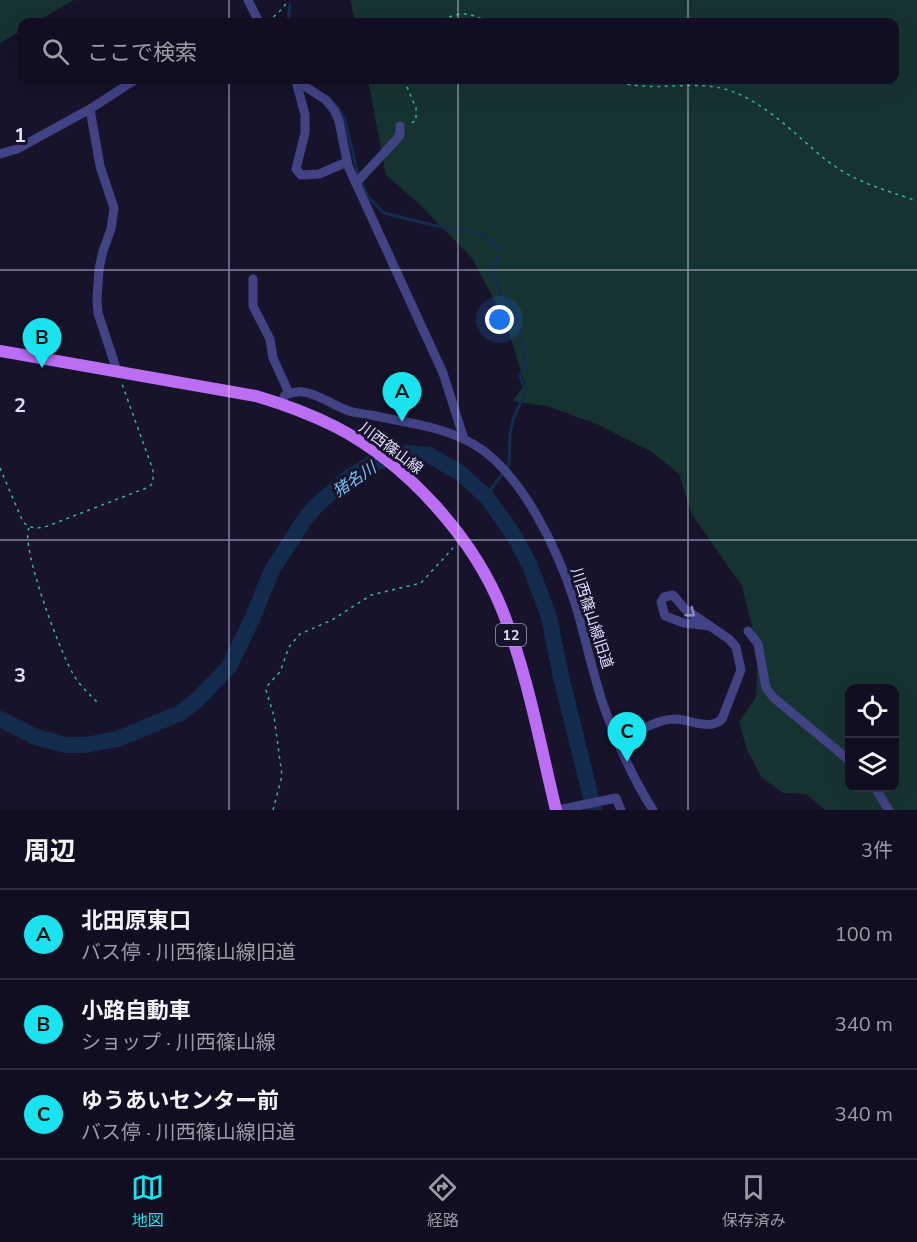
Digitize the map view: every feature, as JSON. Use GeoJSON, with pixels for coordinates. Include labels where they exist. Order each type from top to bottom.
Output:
{"type":"FeatureCollection","features":[{"type":"Feature","properties":{"kind":"main road","name":"川西篠山線"},"geometry":{"type":"LineString","coordinates":[[0,351],[256,396],[336,427],[388,461],[441,510],[478,561],[503,611],[524,676],[557,810]]}},
{"type":"Feature","properties":{"kind":"street"},"geometry":{"type":"LineString","coordinates":[[248,0],[257,18]]}},
{"type":"Feature","properties":{"kind":"street"},"geometry":{"type":"LineString","coordinates":[[0,154],[17,149],[90,109],[129,84]]}},
{"type":"Feature","properties":{"kind":"street"},"geometry":{"type":"LineString","coordinates":[[297,84],[305,115],[305,133],[296,170],[301,175],[319,174],[347,162]]}},
{"type":"Feature","properties":{"kind":"street"},"geometry":{"type":"LineString","coordinates":[[302,84],[326,100],[334,110],[339,121],[347,162],[359,180],[443,373],[464,439]]}},
{"type":"Feature","properties":{"kind":"street"},"geometry":{"type":"LineString","coordinates":[[90,109],[100,166],[114,208],[111,229],[99,269],[97,299],[98,313],[117,371]]}},
{"type":"Feature","properties":{"kind":"street"},"geometry":{"type":"LineString","coordinates":[[359,180],[400,135],[400,126]]}},
{"type":"Feature","properties":{"kind":"street"},"geometry":{"type":"LineString","coordinates":[[253,279],[253,306],[270,339],[273,358],[289,393],[285,395],[281,404]]}},
{"type":"Feature","properties":{"kind":"street","name":"川西篠山線旧道"},"geometry":{"type":"LineString","coordinates":[[289,393],[304,392],[350,411],[434,427],[464,439],[490,455],[504,468],[517,485],[549,540],[574,602],[602,702],[618,743],[641,791],[653,810]]}},
{"type":"Feature","properties":{"kind":"street"},"geometry":{"type":"LineString","coordinates":[[618,743],[657,722],[684,719],[706,725],[717,723],[722,718],[741,670],[736,647],[729,639],[685,609],[673,595],[664,597],[661,602],[665,616],[684,623],[709,626]]}},
{"type":"Feature","properties":{"kind":"street"},"geometry":{"type":"LineString","coordinates":[[748,631],[758,644],[765,688],[845,758]]}},
{"type":"Feature","properties":{"kind":"street"},"geometry":{"type":"LineString","coordinates":[[878,792],[889,810]]}},
{"type":"Feature","properties":{"kind":"street"},"geometry":{"type":"LineString","coordinates":[[557,810],[611,798],[616,798],[621,810]]}},
{"type":"Feature","properties":{"kind":"path"},"geometry":{"type":"LineString","coordinates":[[272,18],[284,8],[288,0]]}},
{"type":"Feature","properties":{"kind":"path"},"geometry":{"type":"LineString","coordinates":[[447,18],[459,14],[473,14],[480,18]]}},
{"type":"Feature","properties":{"kind":"path"},"geometry":{"type":"LineString","coordinates":[[400,126],[416,121],[416,108],[406,84]]}},
{"type":"Feature","properties":{"kind":"path"},"geometry":{"type":"LineString","coordinates":[[638,84],[712,86],[736,93],[778,119],[827,160],[860,182],[917,201]]}},
{"type":"Feature","properties":{"kind":"path"},"geometry":{"type":"LineString","coordinates":[[0,468],[23,522],[29,527],[45,527],[149,488],[153,483],[153,470],[117,371]]}},
{"type":"Feature","properties":{"kind":"path"},"geometry":{"type":"LineString","coordinates":[[29,527],[26,533],[33,569],[64,654],[72,673],[99,704]]}},
{"type":"Feature","properties":{"kind":"path"},"geometry":{"type":"LineString","coordinates":[[273,810],[282,777],[274,716],[266,690],[280,672],[294,639],[311,628],[332,620],[371,595],[421,583],[453,548]]}},
{"type":"Feature","properties":{"kind":"green space"},"geometry":{"type":"Polygon","coordinates":[[[0,0],[74,0],[43,18],[18,18],[18,32],[0,43],[0,0]]]}},
{"type":"Feature","properties":{"kind":"green space"},"geometry":{"type":"Polygon","coordinates":[[[350,0],[917,0],[917,810],[825,810],[806,794],[783,793],[762,778],[747,750],[739,722],[756,697],[758,651],[742,586],[692,515],[679,474],[652,452],[597,424],[547,406],[513,401],[525,384],[505,320],[472,258],[419,204],[386,175],[369,84],[899,84],[899,18],[354,18],[350,0]]]}},
{"type":"Feature","properties":{"kind":"waterway"},"geometry":{"type":"LineString","coordinates":[[288,18],[290,4]]}},
{"type":"Feature","properties":{"kind":"waterway"},"geometry":{"type":"LineString","coordinates":[[329,98],[345,120],[358,175],[368,197],[384,213],[449,229],[479,233],[498,248],[499,255],[491,270],[501,294],[513,307],[517,317],[526,367],[520,375],[525,393],[513,420],[509,465],[486,496]]}},
{"type":"Feature","properties":{"kind":"waterway","name":"猪名川"},"geometry":{"type":"LineString","coordinates":[[0,719],[36,737],[66,745],[85,745],[118,739],[180,713],[196,701],[229,667],[272,570],[307,516],[319,503],[348,478],[371,464],[407,453],[429,455],[460,473],[486,496],[515,537],[530,566],[549,617],[561,677],[594,810]]}},
{"type":"Feature","properties":{"kind":"place","name":"小路自動車"},"geometry":{"type":"Point","coordinates":[42,368]}},
{"type":"Feature","properties":{"kind":"place","name":"北田原東口"},"geometry":{"type":"Point","coordinates":[402,422]}},
{"type":"Feature","properties":{"kind":"place","name":"ゆうあいセンター前"},"geometry":{"type":"Point","coordinates":[627,762]}}]}
